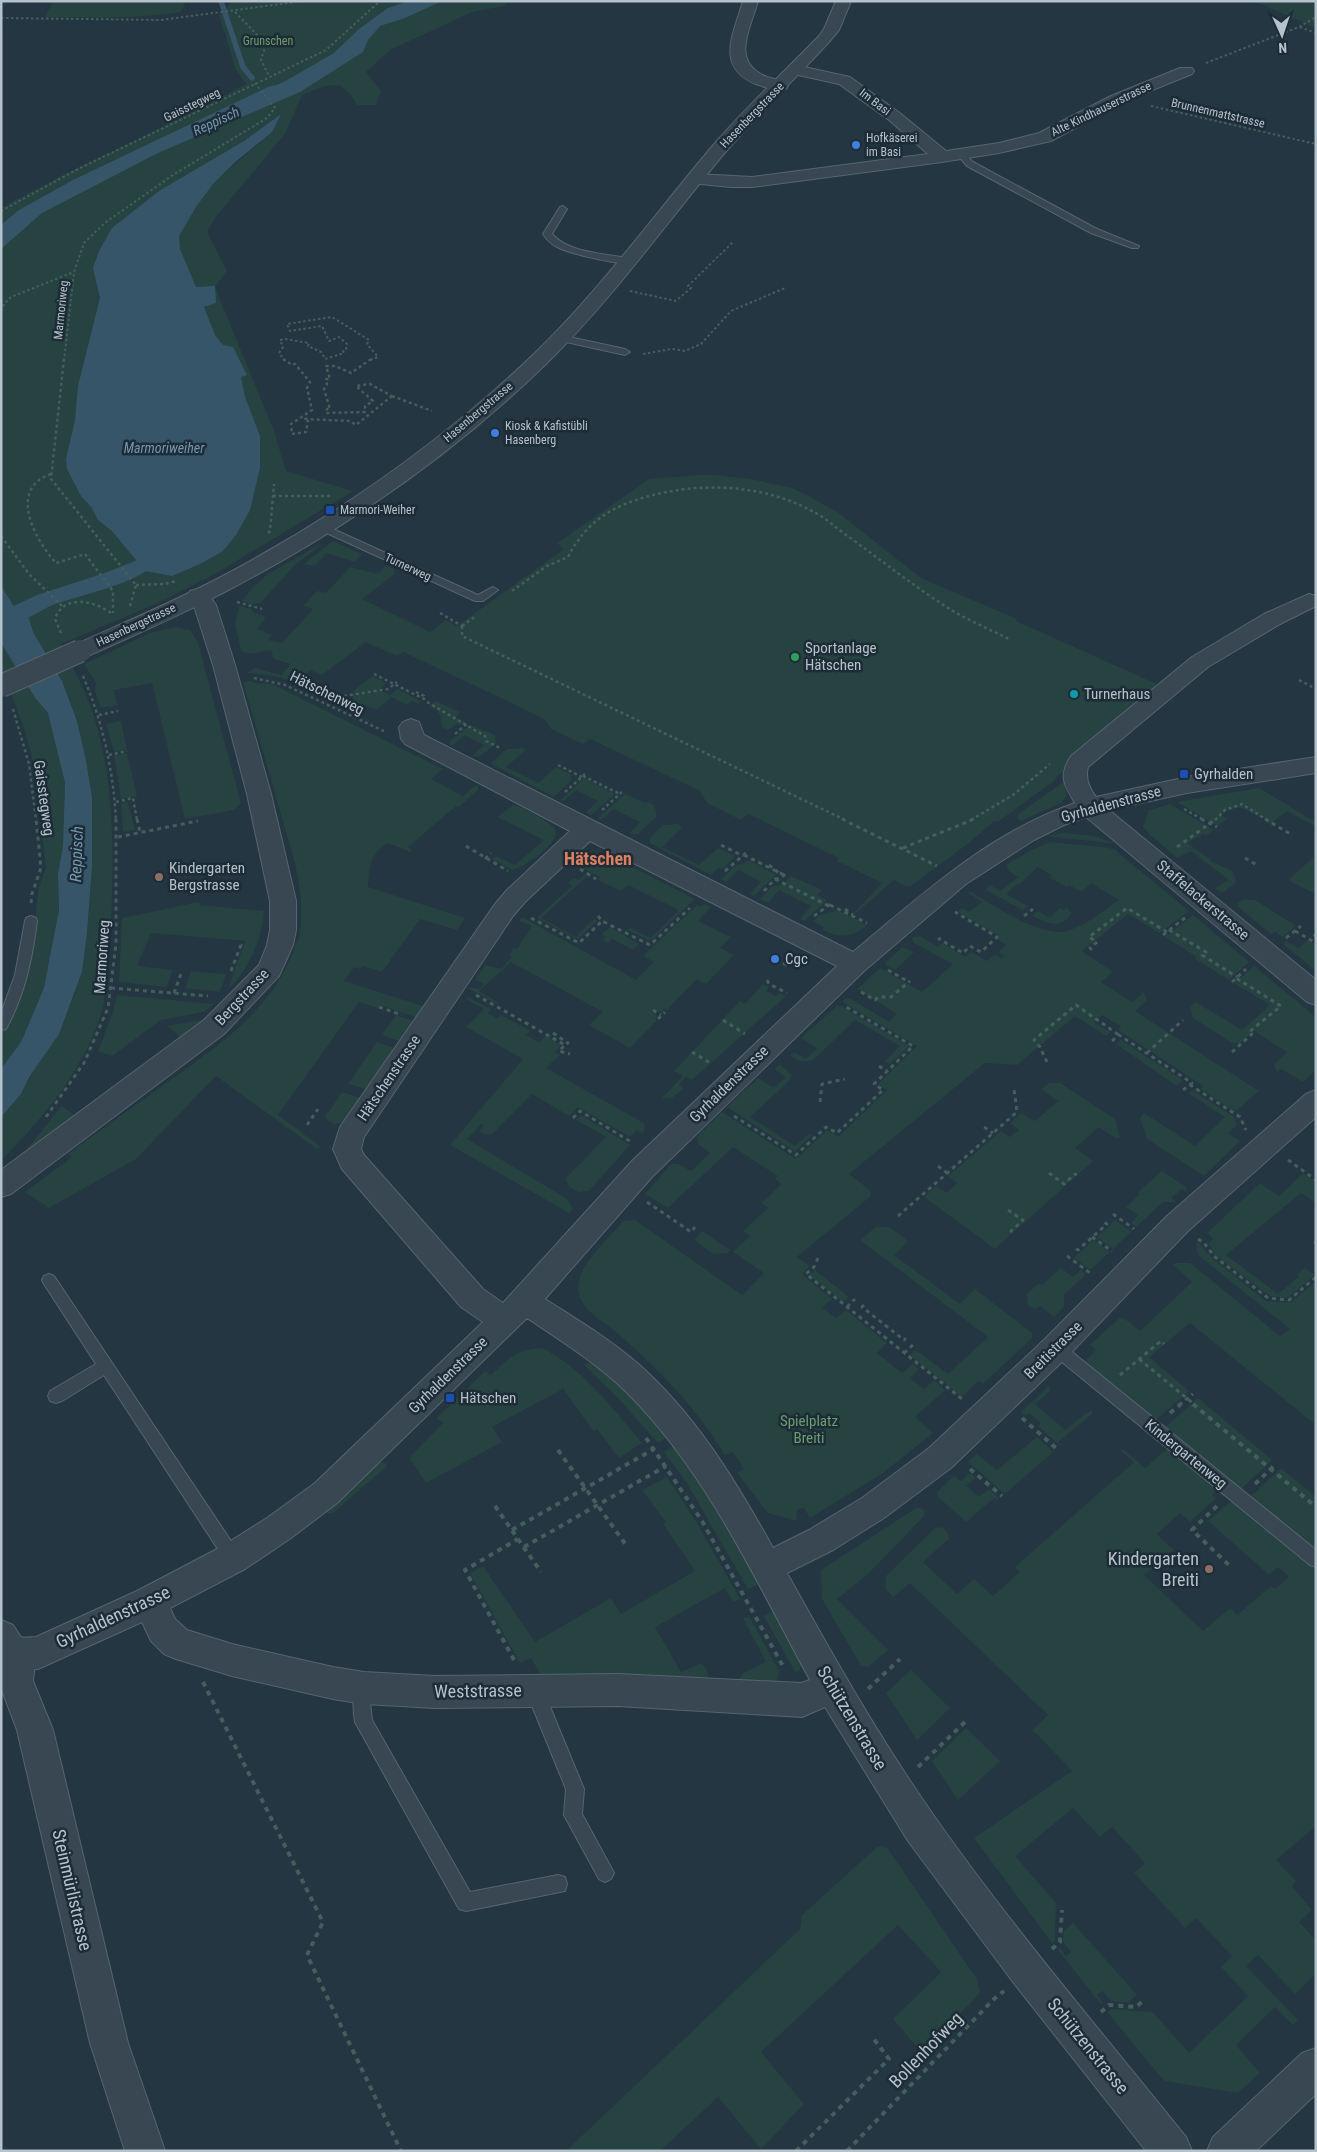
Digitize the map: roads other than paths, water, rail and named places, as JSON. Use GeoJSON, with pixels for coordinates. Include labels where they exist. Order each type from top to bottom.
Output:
{"type":"FeatureCollection","features":[{"type":"Feature","properties":{"kind":"street"},"geometry":{"type":"LineString","coordinates":[[751,1],[736,54],[739,64],[751,76],[760,81],[780,86]]}},
{"type":"Feature","properties":{"kind":"street","name":"Hasenbergstrasse"},"geometry":{"type":"LineString","coordinates":[[6,694],[80,651],[246,572],[358,504],[472,419],[560,338],[628,261],[716,153],[796,70],[831,30],[844,1]]}},
{"type":"Feature","properties":{"kind":"street","name":"Im Basi"},"geometry":{"type":"LineString","coordinates":[[796,70],[844,80],[895,117],[942,157]]}},
{"type":"Feature","properties":{"kind":"street","name":"Alte Kindhauserstrasse"},"geometry":{"type":"LineString","coordinates":[[696,179],[752,182],[999,148],[1045,137],[1117,99],[1186,70]]}},
{"type":"Feature","properties":{"kind":"street","name":"Bergstrasse"},"geometry":{"type":"LineString","coordinates":[[1,1186],[214,1027],[243,1000],[270,969],[280,945],[284,930],[283,901],[259,794],[208,613],[198,596]]}},
{"type":"Feature","properties":{"kind":"street"},"geometry":{"type":"LineString","coordinates":[[1090,807],[1075,778],[1075,768],[1079,762],[1200,662],[1255,628],[1309,601]]}},
{"type":"Feature","properties":{"kind":"street"},"geometry":{"type":"LineString","coordinates":[[412,733],[587,829],[708,890],[839,979]]}},
{"type":"Feature","properties":{"kind":"street","name":"Gyrhaldenstrasse"},"geometry":{"type":"LineString","coordinates":[[10,1645],[38,1653],[149,1602],[232,1558],[279,1528],[326,1493],[515,1311],[655,1156],[839,979],[957,878],[1025,834],[1055,819],[1090,807],[1136,795],[1187,785],[1316,765]]}},
{"type":"Feature","properties":{"kind":"street","name":"Staffelackerstrasse"},"geometry":{"type":"LineString","coordinates":[[1090,807],[1316,995]]}},
{"type":"Feature","properties":{"kind":"street","name":"Hätschenstrasse"},"geometry":{"type":"LineString","coordinates":[[515,1311],[472,1298],[352,1161],[347,1149],[350,1135],[507,906],[587,829]]}},
{"type":"Feature","properties":{"kind":"street","name":"Breitistrasse"},"geometry":{"type":"LineString","coordinates":[[767,1567],[821,1540],[873,1508],[949,1450],[1056,1348],[1177,1224],[1316,1102]]}},
{"type":"Feature","properties":{"kind":"street","name":"Schützenstrasse"},"geometry":{"type":"LineString","coordinates":[[515,1311],[591,1344],[625,1371],[648,1393],[710,1472],[767,1567],[827,1699],[896,1789],[921,1828],[1029,1973],[1172,2151]]}},
{"type":"Feature","properties":{"kind":"street","name":"Weststrasse"},"geometry":{"type":"LineString","coordinates":[[149,1602],[163,1630],[176,1643],[333,1683],[364,1688],[435,1692],[618,1690],[827,1699]]}},
{"type":"Feature","properties":{"kind":"street","name":"Steinmürlistrasse"},"geometry":{"type":"LineString","coordinates":[[10,1645],[16,1681],[34,1730],[109,2044],[145,2151]]}},
{"type":"Feature","properties":{"kind":"street"},"geometry":{"type":"LineString","coordinates":[[1228,2151],[1316,2067]]}},
{"type":"Feature","properties":{"kind":"lane"},"geometry":{"type":"LineString","coordinates":[[960,154],[970,164],[1094,231],[1135,246]]}},
{"type":"Feature","properties":{"kind":"lane"},"geometry":{"type":"LineString","coordinates":[[564,209],[547,234],[549,238],[568,249],[628,261]]}},
{"type":"Feature","properties":{"kind":"lane"},"geometry":{"type":"LineString","coordinates":[[560,338],[626,352]]}},
{"type":"Feature","properties":{"kind":"lane","name":"Turnerweg"},"geometry":{"type":"LineString","coordinates":[[322,527],[479,599],[493,590]]}},
{"type":"Feature","properties":{"kind":"lane"},"geometry":{"type":"LineString","coordinates":[[1,1025],[17,995],[23,972],[31,921]]}},
{"type":"Feature","properties":{"kind":"lane"},"geometry":{"type":"LineString","coordinates":[[49,1280],[232,1558]]}},
{"type":"Feature","properties":{"kind":"lane","name":"Kindergartenweg"},"geometry":{"type":"LineString","coordinates":[[1056,1348],[1316,1560]]}},
{"type":"Feature","properties":{"kind":"lane"},"geometry":{"type":"LineString","coordinates":[[56,1396],[106,1366]]}},
{"type":"Feature","properties":{"kind":"lane"},"geometry":{"type":"LineString","coordinates":[[364,1688],[361,1703],[364,1722],[466,1902],[558,1884]]}},
{"type":"Feature","properties":{"kind":"lane"},"geometry":{"type":"LineString","coordinates":[[532,1690],[575,1789],[573,1815],[605,1873]]}},
{"type":"Feature","properties":{"kind":"water","name":"Reppisch"},"geometry":{"type":"Polygon","coordinates":[[[409,1],[442,1],[405,18],[380,26],[368,40],[363,52],[300,92],[158,153],[42,213],[1,249],[1,225],[19,210],[73,180],[270,86],[289,79],[334,53],[359,29],[388,8],[409,1]]]}},
{"type":"Feature","properties":{"kind":"water","name":"Marmoriweiher"},"geometry":{"type":"Polygon","coordinates":[[[281,114],[272,132],[233,164],[213,184],[196,207],[179,236],[180,249],[196,287],[215,286],[216,303],[204,307],[215,335],[223,345],[233,347],[247,375],[241,377],[245,397],[260,436],[260,468],[250,510],[236,535],[223,551],[200,564],[172,576],[145,571],[112,531],[98,520],[92,508],[81,496],[67,469],[66,459],[75,420],[78,386],[100,298],[93,268],[99,251],[112,228],[159,191],[244,141],[281,114]]]}},
{"type":"Feature","properties":{"kind":"water","name":"Reppisch"},"geometry":{"type":"Polygon","coordinates":[[[1,586],[13,605],[29,618],[33,632],[62,681],[77,721],[92,797],[92,867],[82,972],[59,1034],[30,1076],[21,1094],[1,1117],[1,1069],[21,1042],[44,988],[59,910],[58,874],[63,845],[65,783],[48,713],[36,699],[1,643],[1,586]]]}},
{"type":"Feature","properties":{"kind":"waterway"},"geometry":{"type":"LineString","coordinates":[[221,1],[243,67],[252,78]]}},
{"type":"Feature","properties":{"kind":"waterway"},"geometry":{"type":"LineString","coordinates":[[5,619],[45,600],[113,578],[140,566]]}},
{"type":"Feature","properties":{"kind":"place","name":"Hofkäserei im Basi"},"geometry":{"type":"Point","coordinates":[856,145]}},
{"type":"Feature","properties":{"kind":"place","name":"Kiosk & Kafistübli Hasenberg"},"geometry":{"type":"Point","coordinates":[495,433]}},
{"type":"Feature","properties":{"kind":"place","name":"Marmori-Weiher"},"geometry":{"type":"Point","coordinates":[330,510]}},
{"type":"Feature","properties":{"kind":"place","name":"Sportanlage Hätschen"},"geometry":{"type":"Point","coordinates":[795,657]}},
{"type":"Feature","properties":{"kind":"place","name":"Turnerhaus"},"geometry":{"type":"Point","coordinates":[1074,694]}},
{"type":"Feature","properties":{"kind":"place","name":"Gyrhalden"},"geometry":{"type":"Point","coordinates":[1184,774]}},
{"type":"Feature","properties":{"kind":"place","name":"Kindergarten Bergstrasse"},"geometry":{"type":"Point","coordinates":[159,877]}},
{"type":"Feature","properties":{"kind":"place","name":"Cgc"},"geometry":{"type":"Point","coordinates":[775,959]}},
{"type":"Feature","properties":{"kind":"place","name":"Hätschen"},"geometry":{"type":"Point","coordinates":[450,1398]}},
{"type":"Feature","properties":{"kind":"place","name":"Kindergarten Breiti"},"geometry":{"type":"Point","coordinates":[1209,1569]}},
{"type":"Feature","properties":{"kind":"district","name":"Hätschen"},"geometry":{"type":"Point","coordinates":[598,859]}},
{"type":"Feature","properties":{"kind":"park label","name":"Grunschen"},"geometry":{"type":"Point","coordinates":[268,41]}},
{"type":"Feature","properties":{"kind":"park label","name":"Spielplatz Breiti"},"geometry":{"type":"Point","coordinates":[809,1430]}}]}
